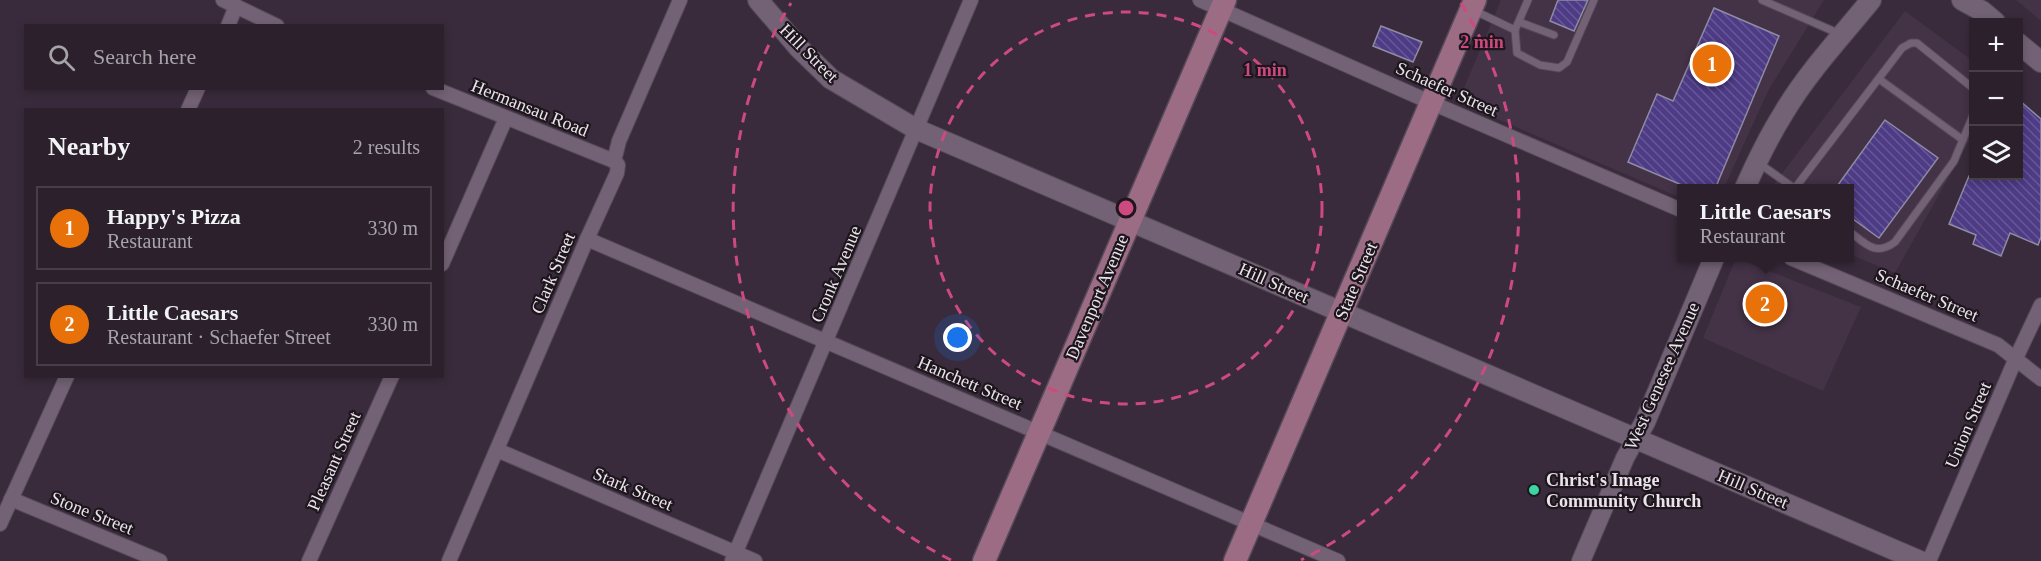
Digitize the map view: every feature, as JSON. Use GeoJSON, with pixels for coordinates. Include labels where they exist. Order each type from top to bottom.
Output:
{"type":"FeatureCollection","features":[{"type":"Feature","properties":{"kind":"main road","name":"Hill Street"},"geometry":{"type":"LineString","coordinates":[[758,0],[799,48],[831,79],[916,129],[1920,561]]}},
{"type":"Feature","properties":{"kind":"main road"},"geometry":{"type":"LineString","coordinates":[[1746,184],[1783,113],[1871,0]]}},
{"type":"Feature","properties":{"kind":"main road"},"geometry":{"type":"LineString","coordinates":[[1962,0],[1990,18]]}},
{"type":"Feature","properties":{"kind":"main road","name":"Davenport Avenue"},"geometry":{"type":"LineString","coordinates":[[984,561],[1223,5]]}},
{"type":"Feature","properties":{"kind":"main road","name":"State Street"},"geometry":{"type":"LineString","coordinates":[[1235,561],[1473,5]]}},
{"type":"Feature","properties":{"kind":"main road"},"geometry":{"type":"LineString","coordinates":[[2023,46],[2041,62]]}},
{"type":"Feature","properties":{"kind":"main road","name":"West Genesee Avenue"},"geometry":{"type":"LineString","coordinates":[[1636,438],[1645,422],[1712,262]]}},
{"type":"Feature","properties":{"kind":"street","name":"Clark Street"},"geometry":{"type":"LineString","coordinates":[[449,561],[587,239],[619,170],[615,161],[619,141],[680,0]]}},
{"type":"Feature","properties":{"kind":"street","name":"Cronk Avenue"},"geometry":{"type":"LineString","coordinates":[[734,557],[971,0]]}},
{"type":"Feature","properties":{"kind":"street","name":"Schaefer Street"},"geometry":{"type":"LineString","coordinates":[[1200,0],[1223,5],[1432,103],[1677,208]]}},
{"type":"Feature","properties":{"kind":"street"},"geometry":{"type":"LineString","coordinates":[[228,24],[230,3],[273,24]]}},
{"type":"Feature","properties":{"kind":"street"},"geometry":{"type":"LineString","coordinates":[[189,108],[197,90]]}},
{"type":"Feature","properties":{"kind":"street","name":"Hermansau Road"},"geometry":{"type":"LineString","coordinates":[[438,90],[615,161]]}},
{"type":"Feature","properties":{"kind":"street"},"geometry":{"type":"LineString","coordinates":[[444,260],[507,118]]}},
{"type":"Feature","properties":{"kind":"street","name":"Hanchett Street"},"geometry":{"type":"LineString","coordinates":[[587,239],[1338,561]]}},
{"type":"Feature","properties":{"kind":"street","name":"Schaefer Street"},"geometry":{"type":"LineString","coordinates":[[1801,262],[1998,345],[2041,379]]}},
{"type":"Feature","properties":{"kind":"street","name":"Union Street"},"geometry":{"type":"LineString","coordinates":[[1929,561],[2041,304]]}},
{"type":"Feature","properties":{"kind":"street"},"geometry":{"type":"LineString","coordinates":[[0,524],[65,378]]}},
{"type":"Feature","properties":{"kind":"street","name":"Pleasant Street"},"geometry":{"type":"LineString","coordinates":[[309,561],[391,378]]}},
{"type":"Feature","properties":{"kind":"street","name":"West Genesee Avenue"},"geometry":{"type":"LineString","coordinates":[[1581,561],[1625,458],[1636,438]]}},
{"type":"Feature","properties":{"kind":"street","name":"Stark Street"},"geometry":{"type":"LineString","coordinates":[[497,450],[734,557],[755,561]]}},
{"type":"Feature","properties":{"kind":"street","name":"Stone Street"},"geometry":{"type":"LineString","coordinates":[[11,499],[160,561]]}},
{"type":"Feature","properties":{"kind":"lane"},"geometry":{"type":"LineString","coordinates":[[1528,0],[1515,30],[1517,53],[1540,65],[1559,68],[1567,62],[1594,0]]}},
{"type":"Feature","properties":{"kind":"lane"},"geometry":{"type":"LineString","coordinates":[[1762,0],[1842,35]]}},
{"type":"Feature","properties":{"kind":"lane"},"geometry":{"type":"LineString","coordinates":[[1473,5],[1515,30]]}},
{"type":"Feature","properties":{"kind":"lane"},"geometry":{"type":"LineString","coordinates":[[1519,22],[1554,35]]}},
{"type":"Feature","properties":{"kind":"lane"},"geometry":{"type":"LineString","coordinates":[[1799,184],[1902,48],[1911,43],[1917,44],[1969,85]]}},
{"type":"Feature","properties":{"kind":"lane"},"geometry":{"type":"LineString","coordinates":[[1879,79],[1963,140]]}},
{"type":"Feature","properties":{"kind":"lane"},"geometry":{"type":"LineString","coordinates":[[1854,235],[1877,250],[1886,249],[1895,242],[1954,161],[1969,125]]}},
{"type":"Feature","properties":{"kind":"lane"},"geometry":{"type":"LineString","coordinates":[[1756,162],[1788,184]]}},
{"type":"Feature","properties":{"kind":"shaded area"},"geometry":{"type":"Polygon","coordinates":[[[1501,0],[1824,0],[1768,91],[1726,184],[1677,184],[1677,196],[1458,102],[1501,0]]]}},
{"type":"Feature","properties":{"kind":"shaded area"},"geometry":{"type":"Polygon","coordinates":[[[2016,0],[2041,0],[2041,21],[2016,0]]]}},
{"type":"Feature","properties":{"kind":"shaded area"},"geometry":{"type":"Polygon","coordinates":[[[1905,11],[1969,58],[1969,141],[1895,273],[1854,256],[1854,184],[1774,184],[1905,11]]]}},
{"type":"Feature","properties":{"kind":"shaded area"},"geometry":{"type":"Polygon","coordinates":[[[1734,262],[1746,262],[1861,307],[1823,391],[1703,338],[1734,262]]]}},
{"type":"Feature","properties":{"kind":"building"},"geometry":{"type":"Polygon","coordinates":[[[1558,0],[1588,0],[1574,31],[1550,21],[1558,0]]]}},
{"type":"Feature","properties":{"kind":"building"},"geometry":{"type":"Polygon","coordinates":[[[1714,8],[1779,36],[1717,184],[1679,184],[1628,162],[1657,94],[1673,101],[1714,8]]]}},
{"type":"Feature","properties":{"kind":"building"},"geometry":{"type":"Polygon","coordinates":[[[1381,26],[1422,42],[1413,62],[1373,46],[1381,26]]]}},
{"type":"Feature","properties":{"kind":"building"},"geometry":{"type":"Polygon","coordinates":[[[2023,103],[2041,119],[2041,237],[2038,245],[2010,233],[2001,256],[1973,244],[1976,235],[1949,224],[1969,176],[1969,180],[2023,180],[2023,103]]]}},
{"type":"Feature","properties":{"kind":"building"},"geometry":{"type":"Polygon","coordinates":[[[1885,120],[1938,158],[1879,238],[1854,220],[1854,184],[1839,184],[1885,120]]]}},
{"type":"Feature","properties":{"kind":"building"},"geometry":{"type":"Polygon","coordinates":[[[1757,284],[1784,296],[1773,323],[1746,311],[1757,284]]]}},
{"type":"Feature","properties":{"kind":"place","name":"Happy's Pizza"},"geometry":{"type":"Point","coordinates":[1712,64]}},
{"type":"Feature","properties":{"kind":"place","name":"Little Caesars"},"geometry":{"type":"Point","coordinates":[1765,304]}},
{"type":"Feature","properties":{"kind":"place","name":"Christ's Image Community Church"},"geometry":{"type":"Point","coordinates":[1534,490]}}]}
